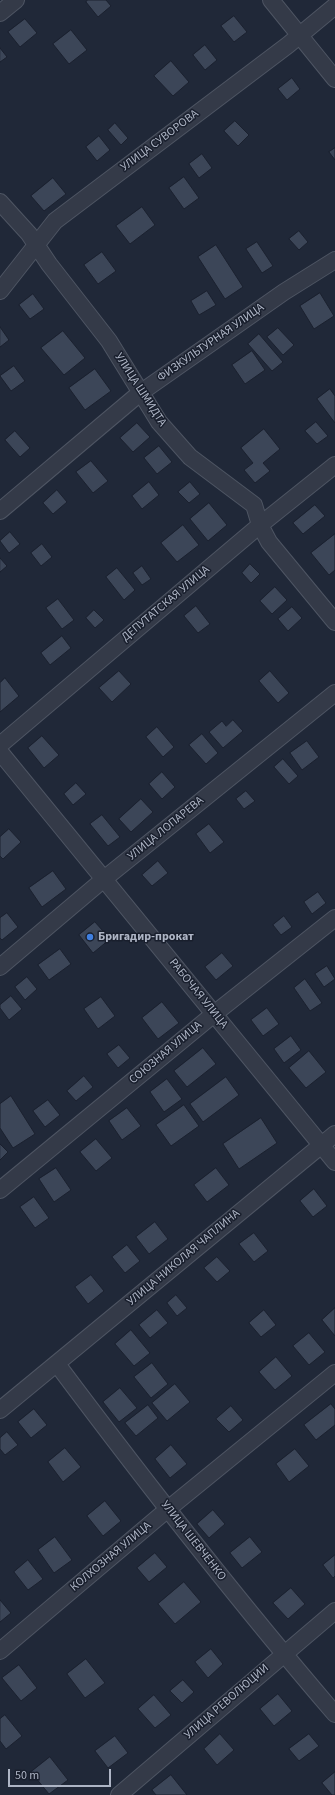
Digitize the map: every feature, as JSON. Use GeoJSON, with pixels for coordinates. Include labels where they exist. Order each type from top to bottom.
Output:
{"type":"FeatureCollection","features":[{"type":"Feature","properties":{"kind":"street"},"geometry":{"type":"LineString","coordinates":[[0,13],[16,0]]}},
{"type":"Feature","properties":{"kind":"street"},"geometry":{"type":"LineString","coordinates":[[271,0],[335,79]]}},
{"type":"Feature","properties":{"kind":"street","name":"УЛИЦА СУВОРОВА"},"geometry":{"type":"LineString","coordinates":[[0,291],[55,221],[335,6]]}},
{"type":"Feature","properties":{"kind":"street","name":"УЛИЦА ШМИДТА"},"geometry":{"type":"LineString","coordinates":[[0,202],[36,244],[109,341],[159,422],[190,457],[254,505],[260,525],[269,542],[335,622]]}},
{"type":"Feature","properties":{"kind":"street","name":"ФИЗКУЛЬТУРНАЯ УЛИЦА"},"geometry":{"type":"LineString","coordinates":[[0,511],[140,393],[284,292],[335,260]]}},
{"type":"Feature","properties":{"kind":"street","name":"ДЕПУТАТСКАЯ УЛИЦА"},"geometry":{"type":"LineString","coordinates":[[0,745],[260,525],[335,465]]}},
{"type":"Feature","properties":{"kind":"street","name":"УЛИЦА ЛОПАРЕВА"},"geometry":{"type":"LineString","coordinates":[[0,967],[104,879],[335,693]]}},
{"type":"Feature","properties":{"kind":"street","name":"РАБОЧАЯ УЛИЦА"},"geometry":{"type":"LineString","coordinates":[[0,752],[335,1162]]}},
{"type":"Feature","properties":{"kind":"street","name":"СОЮЗНАЯ УЛИЦА"},"geometry":{"type":"LineString","coordinates":[[0,1190],[214,1014],[335,918]]}},
{"type":"Feature","properties":{"kind":"street","name":"УЛИЦА НИКОЛАЯ ЧАПЛИНА"},"geometry":{"type":"LineString","coordinates":[[34,1382],[335,1134]]}},
{"type":"Feature","properties":{"kind":"street","name":"УЛИЦА ШЕВЧЕНКО"},"geometry":{"type":"LineString","coordinates":[[56,1364],[117,1444],[283,1654],[335,1714]]}},
{"type":"Feature","properties":{"kind":"street","name":"КОЛХОЗНАЯ УЛИЦА"},"geometry":{"type":"LineString","coordinates":[[0,1651],[168,1509],[335,1373]]}},
{"type":"Feature","properties":{"kind":"street"},"geometry":{"type":"LineString","coordinates":[[0,1401],[34,1382]]}},
{"type":"Feature","properties":{"kind":"street"},"geometry":{"type":"LineString","coordinates":[[0,1410],[34,1382]]}},
{"type":"Feature","properties":{"kind":"street","name":"УЛИЦА РЕВОЛЮЦИИ"},"geometry":{"type":"LineString","coordinates":[[119,1795],[335,1611]]}},
{"type":"Feature","properties":{"kind":"building"},"geometry":{"type":"Polygon","coordinates":[[[88,0],[106,0],[111,6],[98,17],[86,2],[88,0]]]}},
{"type":"Feature","properties":{"kind":"building"},"geometry":{"type":"Polygon","coordinates":[[[234,16],[247,32],[234,42],[221,26],[234,16]]]}},
{"type":"Feature","properties":{"kind":"building"},"geometry":{"type":"Polygon","coordinates":[[[25,19],[37,33],[20,47],[8,32],[25,19]]]}},
{"type":"Feature","properties":{"kind":"building"},"geometry":{"type":"Polygon","coordinates":[[[71,30],[87,50],[69,64],[53,44],[71,30]]]}},
{"type":"Feature","properties":{"kind":"building"},"geometry":{"type":"Polygon","coordinates":[[[205,45],[217,60],[205,70],[193,55],[205,45]]]}},
{"type":"Feature","properties":{"kind":"building"},"geometry":{"type":"Polygon","coordinates":[[[0,48],[7,57],[0,62],[0,48]]]}},
{"type":"Feature","properties":{"kind":"building"},"geometry":{"type":"Polygon","coordinates":[[[171,61],[189,82],[173,96],[154,76],[171,61]]]}},
{"type":"Feature","properties":{"kind":"building"},"geometry":{"type":"Polygon","coordinates":[[[292,78],[300,89],[287,100],[278,89],[292,78]]]}},
{"type":"Feature","properties":{"kind":"building"},"geometry":{"type":"Polygon","coordinates":[[[235,121],[249,135],[238,146],[224,131],[235,121]]]}},
{"type":"Feature","properties":{"kind":"building"},"geometry":{"type":"Polygon","coordinates":[[[115,123],[128,138],[121,145],[108,130],[115,123]]]}},
{"type":"Feature","properties":{"kind":"building"},"geometry":{"type":"Polygon","coordinates":[[[99,136],[110,150],[97,161],[86,147],[99,136]]]}},
{"type":"Feature","properties":{"kind":"building"},"geometry":{"type":"Polygon","coordinates":[[[335,148],[335,160],[329,152],[335,148]]]}},
{"type":"Feature","properties":{"kind":"building"},"geometry":{"type":"Polygon","coordinates":[[[202,154],[212,168],[199,178],[189,164],[202,154]]]}},
{"type":"Feature","properties":{"kind":"building"},"geometry":{"type":"Polygon","coordinates":[[[184,177],[199,198],[184,209],[169,188],[184,177]]]}},
{"type":"Feature","properties":{"kind":"building"},"geometry":{"type":"Polygon","coordinates":[[[53,178],[66,194],[44,211],[31,196],[53,178]]]}},
{"type":"Feature","properties":{"kind":"building"},"geometry":{"type":"Polygon","coordinates":[[[142,207],[155,225],[130,244],[116,226],[142,207]]]}},
{"type":"Feature","properties":{"kind":"building"},"geometry":{"type":"Polygon","coordinates":[[[299,231],[308,242],[299,250],[289,239],[299,231]]]}},
{"type":"Feature","properties":{"kind":"building"},"geometry":{"type":"Polygon","coordinates":[[[257,242],[273,266],[262,273],[246,249],[257,242]]]}},
{"type":"Feature","properties":{"kind":"building"},"geometry":{"type":"Polygon","coordinates":[[[216,245],[243,287],[225,299],[198,257],[216,245]]]}},
{"type":"Feature","properties":{"kind":"building"},"geometry":{"type":"Polygon","coordinates":[[[102,252],[116,271],[98,284],[84,265],[102,252]]]}},
{"type":"Feature","properties":{"kind":"building"},"geometry":{"type":"Polygon","coordinates":[[[207,291],[216,305],[199,315],[191,301],[207,291]]]}},
{"type":"Feature","properties":{"kind":"building"},"geometry":{"type":"Polygon","coordinates":[[[320,293],[334,316],[314,329],[300,306],[320,293]]]}},
{"type":"Feature","properties":{"kind":"building"},"geometry":{"type":"Polygon","coordinates":[[[33,294],[44,309],[30,319],[19,305],[33,294]]]}},
{"type":"Feature","properties":{"kind":"building"},"geometry":{"type":"Polygon","coordinates":[[[0,327],[9,340],[0,347],[0,327]]]}},
{"type":"Feature","properties":{"kind":"building"},"geometry":{"type":"Polygon","coordinates":[[[278,328],[294,345],[283,355],[267,337],[278,328]]]}},
{"type":"Feature","properties":{"kind":"building"},"geometry":{"type":"Polygon","coordinates":[[[63,331],[85,358],[64,375],[41,348],[63,331]]]}},
{"type":"Feature","properties":{"kind":"building"},"geometry":{"type":"Polygon","coordinates":[[[259,334],[283,362],[272,371],[248,344],[259,334]]]}},
{"type":"Feature","properties":{"kind":"building"},"geometry":{"type":"Polygon","coordinates":[[[252,351],[265,370],[245,384],[232,365],[252,351]]]}},
{"type":"Feature","properties":{"kind":"building"},"geometry":{"type":"Polygon","coordinates":[[[14,366],[25,381],[11,391],[0,376],[14,366]]]}},
{"type":"Feature","properties":{"kind":"building"},"geometry":{"type":"Polygon","coordinates":[[[95,369],[111,391],[85,410],[69,388],[95,369]]]}},
{"type":"Feature","properties":{"kind":"building"},"geometry":{"type":"Polygon","coordinates":[[[330,389],[335,396],[335,423],[317,399],[330,389]]]}},
{"type":"Feature","properties":{"kind":"building"},"geometry":{"type":"Polygon","coordinates":[[[316,422],[328,436],[317,444],[305,431],[316,422]]]}},
{"type":"Feature","properties":{"kind":"building"},"geometry":{"type":"Polygon","coordinates":[[[137,423],[150,437],[133,452],[120,438],[137,423]]]}},
{"type":"Feature","properties":{"kind":"building"},"geometry":{"type":"Polygon","coordinates":[[[264,429],[280,449],[263,463],[270,471],[255,483],[244,470],[253,463],[241,448],[264,429]]]}},
{"type":"Feature","properties":{"kind":"building"},"geometry":{"type":"Polygon","coordinates":[[[15,431],[30,448],[20,457],[5,440],[15,431]]]}},
{"type":"Feature","properties":{"kind":"building"},"geometry":{"type":"Polygon","coordinates":[[[159,446],[172,462],[157,474],[144,458],[159,446]]]}},
{"type":"Feature","properties":{"kind":"building"},"geometry":{"type":"Polygon","coordinates":[[[91,461],[108,481],[93,493],[76,472],[91,461]]]}},
{"type":"Feature","properties":{"kind":"building"},"geometry":{"type":"Polygon","coordinates":[[[149,482],[159,495],[142,509],[132,496],[149,482]]]}},
{"type":"Feature","properties":{"kind":"building"},"geometry":{"type":"Polygon","coordinates":[[[190,482],[200,494],[189,503],[178,492],[190,482]]]}},
{"type":"Feature","properties":{"kind":"building"},"geometry":{"type":"Polygon","coordinates":[[[57,490],[67,502],[53,514],[43,503],[57,490]]]}},
{"type":"Feature","properties":{"kind":"building"},"geometry":{"type":"Polygon","coordinates":[[[209,503],[227,525],[208,541],[190,519],[209,503]]]}},
{"type":"Feature","properties":{"kind":"building"},"geometry":{"type":"Polygon","coordinates":[[[315,505],[325,516],[303,534],[293,523],[315,505]]]}},
{"type":"Feature","properties":{"kind":"building"},"geometry":{"type":"Polygon","coordinates":[[[183,525],[199,545],[177,562],[161,543],[183,525]]]}},
{"type":"Feature","properties":{"kind":"building"},"geometry":{"type":"Polygon","coordinates":[[[10,532],[20,544],[9,553],[0,541],[10,532]]]}},
{"type":"Feature","properties":{"kind":"building"},"geometry":{"type":"Polygon","coordinates":[[[335,534],[335,570],[329,575],[311,553],[335,534]]]}},
{"type":"Feature","properties":{"kind":"building"},"geometry":{"type":"Polygon","coordinates":[[[42,544],[52,557],[41,566],[31,553],[42,544]]]}},
{"type":"Feature","properties":{"kind":"building"},"geometry":{"type":"Polygon","coordinates":[[[0,558],[7,566],[0,572],[0,558]]]}},
{"type":"Feature","properties":{"kind":"building"},"geometry":{"type":"Polygon","coordinates":[[[250,564],[260,574],[251,583],[242,573],[250,564]]]}},
{"type":"Feature","properties":{"kind":"building"},"geometry":{"type":"Polygon","coordinates":[[[142,566],[151,579],[142,585],[133,573],[142,566]]]}},
{"type":"Feature","properties":{"kind":"building"},"geometry":{"type":"Polygon","coordinates":[[[117,568],[135,590],[124,600],[106,577],[117,568]]]}},
{"type":"Feature","properties":{"kind":"building"},"geometry":{"type":"Polygon","coordinates":[[[275,587],[287,600],[272,614],[260,601],[275,587]]]}},
{"type":"Feature","properties":{"kind":"building"},"geometry":{"type":"Polygon","coordinates":[[[58,599],[74,620],[62,629],[46,608],[58,599]]]}},
{"type":"Feature","properties":{"kind":"building"},"geometry":{"type":"Polygon","coordinates":[[[196,606],[210,624],[198,633],[184,616],[196,606]]]}},
{"type":"Feature","properties":{"kind":"building"},"geometry":{"type":"Polygon","coordinates":[[[292,607],[302,618],[288,631],[278,619],[292,607]]]}},
{"type":"Feature","properties":{"kind":"building"},"geometry":{"type":"Polygon","coordinates":[[[94,610],[104,620],[95,628],[86,618],[94,610]]]}},
{"type":"Feature","properties":{"kind":"building"},"geometry":{"type":"Polygon","coordinates":[[[62,636],[71,648],[50,665],[41,653],[62,636]]]}},
{"type":"Feature","properties":{"kind":"building"},"geometry":{"type":"Polygon","coordinates":[[[119,671],[131,684],[112,702],[99,688],[119,671]]]}},
{"type":"Feature","properties":{"kind":"building"},"geometry":{"type":"Polygon","coordinates":[[[270,671],[289,693],[278,703],[259,681],[270,671]]]}},
{"type":"Feature","properties":{"kind":"building"},"geometry":{"type":"Polygon","coordinates":[[[5,678],[19,696],[0,712],[0,683],[5,678]]]}},
{"type":"Feature","properties":{"kind":"building"},"geometry":{"type":"Polygon","coordinates":[[[233,720],[243,731],[223,748],[209,732],[222,721],[226,726],[233,720]]]}},
{"type":"Feature","properties":{"kind":"building"},"geometry":{"type":"Polygon","coordinates":[[[157,727],[174,747],[163,757],[146,737],[157,727]]]}},
{"type":"Feature","properties":{"kind":"building"},"geometry":{"type":"Polygon","coordinates":[[[202,734],[218,753],[206,764],[189,745],[202,734]]]}},
{"type":"Feature","properties":{"kind":"building"},"geometry":{"type":"Polygon","coordinates":[[[42,736],[59,755],[44,768],[28,748],[42,736]]]}},
{"type":"Feature","properties":{"kind":"building"},"geometry":{"type":"Polygon","coordinates":[[[307,741],[319,757],[302,770],[290,753],[307,741]]]}},
{"type":"Feature","properties":{"kind":"building"},"geometry":{"type":"Polygon","coordinates":[[[283,759],[298,776],[289,784],[274,767],[283,759]]]}},
{"type":"Feature","properties":{"kind":"building"},"geometry":{"type":"Polygon","coordinates":[[[162,772],[175,787],[162,799],[149,784],[162,772]]]}},
{"type":"Feature","properties":{"kind":"building"},"geometry":{"type":"Polygon","coordinates":[[[76,783],[86,794],[73,805],[64,794],[76,783]]]}},
{"type":"Feature","properties":{"kind":"building"},"geometry":{"type":"Polygon","coordinates":[[[246,791],[255,801],[244,809],[236,799],[246,791]]]}},
{"type":"Feature","properties":{"kind":"building"},"geometry":{"type":"Polygon","coordinates":[[[141,799],[153,812],[131,832],[119,819],[141,799]]]}},
{"type":"Feature","properties":{"kind":"building"},"geometry":{"type":"Polygon","coordinates":[[[102,815],[120,837],[108,846],[90,824],[102,815]]]}},
{"type":"Feature","properties":{"kind":"building"},"geometry":{"type":"Polygon","coordinates":[[[209,824],[224,842],[210,853],[196,834],[209,824]]]}},
{"type":"Feature","properties":{"kind":"building"},"geometry":{"type":"Polygon","coordinates":[[[9,829],[21,842],[3,859],[0,856],[0,837],[9,829]]]}},
{"type":"Feature","properties":{"kind":"building"},"geometry":{"type":"Polygon","coordinates":[[[158,861],[168,873],[152,886],[142,875],[158,861]]]}},
{"type":"Feature","properties":{"kind":"building"},"geometry":{"type":"Polygon","coordinates":[[[53,871],[66,889],[42,907],[29,888],[53,871]]]}},
{"type":"Feature","properties":{"kind":"building"},"geometry":{"type":"Polygon","coordinates":[[[318,892],[326,903],[312,914],[304,902],[318,892]]]}},
{"type":"Feature","properties":{"kind":"building"},"geometry":{"type":"Polygon","coordinates":[[[7,913],[18,927],[2,940],[0,938],[0,918],[7,913]]]}},
{"type":"Feature","properties":{"kind":"building"},"geometry":{"type":"Polygon","coordinates":[[[284,916],[292,927],[281,935],[273,925],[284,916]]]}},
{"type":"Feature","properties":{"kind":"building"},"geometry":{"type":"Polygon","coordinates":[[[95,922],[110,939],[93,953],[79,935],[95,922]]]}},
{"type":"Feature","properties":{"kind":"building"},"geometry":{"type":"Polygon","coordinates":[[[60,949],[71,964],[49,980],[38,965],[60,949]]]}},
{"type":"Feature","properties":{"kind":"building"},"geometry":{"type":"Polygon","coordinates":[[[222,953],[233,966],[216,980],[205,967],[222,953]]]}},
{"type":"Feature","properties":{"kind":"building"},"geometry":{"type":"Polygon","coordinates":[[[327,966],[335,979],[324,987],[315,974],[327,966]]]}},
{"type":"Feature","properties":{"kind":"building"},"geometry":{"type":"Polygon","coordinates":[[[27,977],[37,989],[25,1000],[15,987],[27,977]]]}},
{"type":"Feature","properties":{"kind":"building"},"geometry":{"type":"Polygon","coordinates":[[[305,979],[322,1003],[310,1011],[294,988],[305,979]]]}},
{"type":"Feature","properties":{"kind":"building"},"geometry":{"type":"Polygon","coordinates":[[[11,996],[22,1009],[9,1020],[0,1008],[0,1005],[11,996]]]}},
{"type":"Feature","properties":{"kind":"building"},"geometry":{"type":"Polygon","coordinates":[[[101,997],[115,1016],[98,1029],[84,1009],[101,997]]]}},
{"type":"Feature","properties":{"kind":"building"},"geometry":{"type":"Polygon","coordinates":[[[162,1002],[179,1023],[158,1039],[142,1018],[162,1002]]]}},
{"type":"Feature","properties":{"kind":"building"},"geometry":{"type":"Polygon","coordinates":[[[267,1008],[279,1024],[263,1036],[251,1020],[267,1008]]]}},
{"type":"Feature","properties":{"kind":"building"},"geometry":{"type":"Polygon","coordinates":[[[291,1036],[301,1050],[284,1063],[274,1049],[291,1036]]]}},
{"type":"Feature","properties":{"kind":"building"},"geometry":{"type":"Polygon","coordinates":[[[119,1045],[130,1058],[118,1068],[107,1054],[119,1045]]]}},
{"type":"Feature","properties":{"kind":"building"},"geometry":{"type":"Polygon","coordinates":[[[203,1048],[216,1064],[187,1087],[174,1071],[203,1048]]]}},
{"type":"Feature","properties":{"kind":"building"},"geometry":{"type":"Polygon","coordinates":[[[309,1051],[326,1072],[306,1088],[289,1068],[309,1051]]]}},
{"type":"Feature","properties":{"kind":"building"},"geometry":{"type":"Polygon","coordinates":[[[84,1076],[93,1087],[76,1101],[67,1091],[84,1076]]]}},
{"type":"Feature","properties":{"kind":"building"},"geometry":{"type":"Polygon","coordinates":[[[226,1077],[239,1095],[203,1122],[190,1104],[226,1077]]]}},
{"type":"Feature","properties":{"kind":"building"},"geometry":{"type":"Polygon","coordinates":[[[167,1079],[182,1099],[164,1112],[150,1092],[167,1079]]]}},
{"type":"Feature","properties":{"kind":"building"},"geometry":{"type":"Polygon","coordinates":[[[11,1096],[35,1134],[13,1148],[0,1128],[0,1104],[11,1096]]]}},
{"type":"Feature","properties":{"kind":"building"},"geometry":{"type":"Polygon","coordinates":[[[48,1100],[60,1115],[45,1127],[33,1111],[48,1100]]]}},
{"type":"Feature","properties":{"kind":"building"},"geometry":{"type":"Polygon","coordinates":[[[184,1105],[199,1126],[171,1146],[156,1125],[184,1105]]]}},
{"type":"Feature","properties":{"kind":"building"},"geometry":{"type":"Polygon","coordinates":[[[127,1108],[141,1126],[122,1140],[109,1121],[127,1108]]]}},
{"type":"Feature","properties":{"kind":"building"},"geometry":{"type":"Polygon","coordinates":[[[261,1118],[277,1143],[239,1169],[223,1144],[261,1118]]]}},
{"type":"Feature","properties":{"kind":"building"},"geometry":{"type":"Polygon","coordinates":[[[96,1139],[112,1158],[96,1171],[80,1152],[96,1139]]]}},
{"type":"Feature","properties":{"kind":"building"},"geometry":{"type":"Polygon","coordinates":[[[0,1144],[8,1152],[0,1160],[0,1144]]]}},
{"type":"Feature","properties":{"kind":"building"},"geometry":{"type":"Polygon","coordinates":[[[56,1168],[71,1190],[54,1202],[39,1179],[56,1168]]]}},
{"type":"Feature","properties":{"kind":"building"},"geometry":{"type":"Polygon","coordinates":[[[216,1168],[229,1185],[207,1202],[194,1185],[216,1168]]]}},
{"type":"Feature","properties":{"kind":"building"},"geometry":{"type":"Polygon","coordinates":[[[314,1189],[327,1206],[313,1217],[300,1201],[314,1189]]]}},
{"type":"Feature","properties":{"kind":"building"},"geometry":{"type":"Polygon","coordinates":[[[34,1197],[49,1218],[35,1228],[20,1207],[34,1197]]]}},
{"type":"Feature","properties":{"kind":"building"},"geometry":{"type":"Polygon","coordinates":[[[155,1222],[168,1239],[149,1254],[136,1237],[155,1222]]]}},
{"type":"Feature","properties":{"kind":"building"},"geometry":{"type":"Polygon","coordinates":[[[254,1233],[268,1251],[254,1262],[239,1244],[254,1233]]]}},
{"type":"Feature","properties":{"kind":"building"},"geometry":{"type":"Polygon","coordinates":[[[127,1245],[140,1261],[125,1273],[112,1257],[127,1245]]]}},
{"type":"Feature","properties":{"kind":"building"},"geometry":{"type":"Polygon","coordinates":[[[217,1257],[230,1271],[217,1282],[204,1268],[217,1257]]]}},
{"type":"Feature","properties":{"kind":"building"},"geometry":{"type":"Polygon","coordinates":[[[91,1275],[104,1291],[88,1304],[75,1287],[91,1275]]]}},
{"type":"Feature","properties":{"kind":"building"},"geometry":{"type":"Polygon","coordinates":[[[176,1295],[187,1308],[177,1316],[167,1303],[176,1295]]]}},
{"type":"Feature","properties":{"kind":"building"},"geometry":{"type":"Polygon","coordinates":[[[335,1308],[335,1336],[322,1320],[335,1308]]]}},
{"type":"Feature","properties":{"kind":"building"},"geometry":{"type":"Polygon","coordinates":[[[157,1310],[168,1323],[150,1338],[139,1325],[157,1310]]]}},
{"type":"Feature","properties":{"kind":"building"},"geometry":{"type":"Polygon","coordinates":[[[264,1310],[276,1325],[261,1337],[249,1323],[264,1310]]]}},
{"type":"Feature","properties":{"kind":"building"},"geometry":{"type":"Polygon","coordinates":[[[131,1330],[150,1353],[134,1366],[115,1344],[131,1330]]]}},
{"type":"Feature","properties":{"kind":"building"},"geometry":{"type":"Polygon","coordinates":[[[309,1333],[325,1352],[309,1365],[293,1346],[309,1333]]]}},
{"type":"Feature","properties":{"kind":"building"},"geometry":{"type":"Polygon","coordinates":[[[276,1357],[292,1376],[275,1390],[259,1372],[276,1357]]]}},
{"type":"Feature","properties":{"kind":"building"},"geometry":{"type":"Polygon","coordinates":[[[152,1363],[168,1384],[151,1398],[134,1377],[152,1363]]]}},
{"type":"Feature","properties":{"kind":"building"},"geometry":{"type":"Polygon","coordinates":[[[175,1384],[190,1402],[167,1421],[152,1403],[175,1384]]]}},
{"type":"Feature","properties":{"kind":"building"},"geometry":{"type":"Polygon","coordinates":[[[120,1388],[137,1408],[119,1422],[103,1402],[120,1388]]]}},
{"type":"Feature","properties":{"kind":"building"},"geometry":{"type":"Polygon","coordinates":[[[331,1404],[335,1409],[335,1425],[316,1440],[304,1425],[331,1404]]]}},
{"type":"Feature","properties":{"kind":"building"},"geometry":{"type":"Polygon","coordinates":[[[148,1405],[158,1418],[136,1436],[125,1423],[148,1405]]]}},
{"type":"Feature","properties":{"kind":"building"},"geometry":{"type":"Polygon","coordinates":[[[231,1406],[243,1420],[229,1432],[216,1419],[231,1406]]]}},
{"type":"Feature","properties":{"kind":"building"},"geometry":{"type":"Polygon","coordinates":[[[34,1409],[47,1425],[31,1438],[18,1422],[34,1409]]]}},
{"type":"Feature","properties":{"kind":"building"},"geometry":{"type":"Polygon","coordinates":[[[7,1432],[18,1445],[5,1455],[0,1449],[0,1438],[7,1432]]]}},
{"type":"Feature","properties":{"kind":"building"},"geometry":{"type":"Polygon","coordinates":[[[171,1445],[187,1464],[170,1478],[155,1459],[171,1445]]]}},
{"type":"Feature","properties":{"kind":"building"},"geometry":{"type":"Polygon","coordinates":[[[65,1448],[81,1467],[63,1482],[48,1462],[65,1448]]]}},
{"type":"Feature","properties":{"kind":"building"},"geometry":{"type":"Polygon","coordinates":[[[295,1449],[309,1466],[289,1482],[276,1464],[295,1449]]]}},
{"type":"Feature","properties":{"kind":"building"},"geometry":{"type":"Polygon","coordinates":[[[105,1501],[121,1521],[103,1536],[87,1516],[105,1501]]]}},
{"type":"Feature","properties":{"kind":"building"},"geometry":{"type":"Polygon","coordinates":[[[213,1510],[225,1524],[209,1538],[197,1524],[213,1510]]]}},
{"type":"Feature","properties":{"kind":"building"},"geometry":{"type":"Polygon","coordinates":[[[55,1537],[72,1560],[54,1573],[38,1550],[55,1537]]]}},
{"type":"Feature","properties":{"kind":"building"},"geometry":{"type":"Polygon","coordinates":[[[250,1537],[262,1552],[242,1568],[230,1553],[250,1537]]]}},
{"type":"Feature","properties":{"kind":"building"},"geometry":{"type":"Polygon","coordinates":[[[155,1553],[167,1567],[149,1582],[137,1568],[155,1553]]]}},
{"type":"Feature","properties":{"kind":"building"},"geometry":{"type":"Polygon","coordinates":[[[335,1555],[335,1576],[333,1578],[323,1565],[335,1555]]]}},
{"type":"Feature","properties":{"kind":"building"},"geometry":{"type":"Polygon","coordinates":[[[28,1560],[43,1579],[28,1590],[14,1572],[28,1560]]]}},
{"type":"Feature","properties":{"kind":"building"},"geometry":{"type":"Polygon","coordinates":[[[184,1582],[201,1602],[175,1624],[158,1604],[184,1582]]]}},
{"type":"Feature","properties":{"kind":"building"},"geometry":{"type":"Polygon","coordinates":[[[291,1588],[305,1604],[288,1619],[273,1603],[291,1588]]]}},
{"type":"Feature","properties":{"kind":"building"},"geometry":{"type":"Polygon","coordinates":[[[0,1600],[11,1613],[0,1622],[0,1600]]]}},
{"type":"Feature","properties":{"kind":"building"},"geometry":{"type":"Polygon","coordinates":[[[211,1649],[223,1664],[208,1678],[195,1662],[211,1649]]]}},
{"type":"Feature","properties":{"kind":"building"},"geometry":{"type":"Polygon","coordinates":[[[86,1659],[105,1683],[85,1698],[67,1674],[86,1659]]]}},
{"type":"Feature","properties":{"kind":"building"},"geometry":{"type":"Polygon","coordinates":[[[19,1665],[37,1688],[21,1701],[2,1678],[19,1665]]]}},
{"type":"Feature","properties":{"kind":"building"},"geometry":{"type":"Polygon","coordinates":[[[183,1680],[194,1692],[182,1703],[170,1691],[183,1680]]]}},
{"type":"Feature","properties":{"kind":"building"},"geometry":{"type":"Polygon","coordinates":[[[278,1694],[292,1711],[274,1726],[260,1709],[278,1694]]]}},
{"type":"Feature","properties":{"kind":"building"},"geometry":{"type":"Polygon","coordinates":[[[154,1695],[171,1715],[155,1728],[138,1709],[154,1695]]]}},
{"type":"Feature","properties":{"kind":"building"},"geometry":{"type":"Polygon","coordinates":[[[5,1715],[22,1736],[6,1749],[0,1741],[0,1719],[5,1715]]]}},
{"type":"Feature","properties":{"kind":"building"},"geometry":{"type":"Polygon","coordinates":[[[220,1734],[234,1750],[217,1765],[204,1749],[220,1734]]]}},
{"type":"Feature","properties":{"kind":"building"},"geometry":{"type":"Polygon","coordinates":[[[309,1734],[319,1746],[299,1761],[289,1749],[309,1734]]]}},
{"type":"Feature","properties":{"kind":"building"},"geometry":{"type":"Polygon","coordinates":[[[115,1736],[128,1753],[108,1768],[95,1751],[115,1736]]]}},
{"type":"Feature","properties":{"kind":"building"},"geometry":{"type":"Polygon","coordinates":[[[50,1757],[68,1780],[49,1794],[31,1772],[50,1757]]]}},
{"type":"Feature","properties":{"kind":"building"},"geometry":{"type":"Polygon","coordinates":[[[335,1772],[335,1795],[332,1795],[322,1783],[335,1772]]]}},
{"type":"Feature","properties":{"kind":"building"},"geometry":{"type":"Polygon","coordinates":[[[171,1775],[187,1795],[156,1795],[152,1790],[171,1775]]]}},
{"type":"Feature","properties":{"kind":"place","name":"Бригадир-прокат"},"geometry":{"type":"Point","coordinates":[90,937]}}]}
